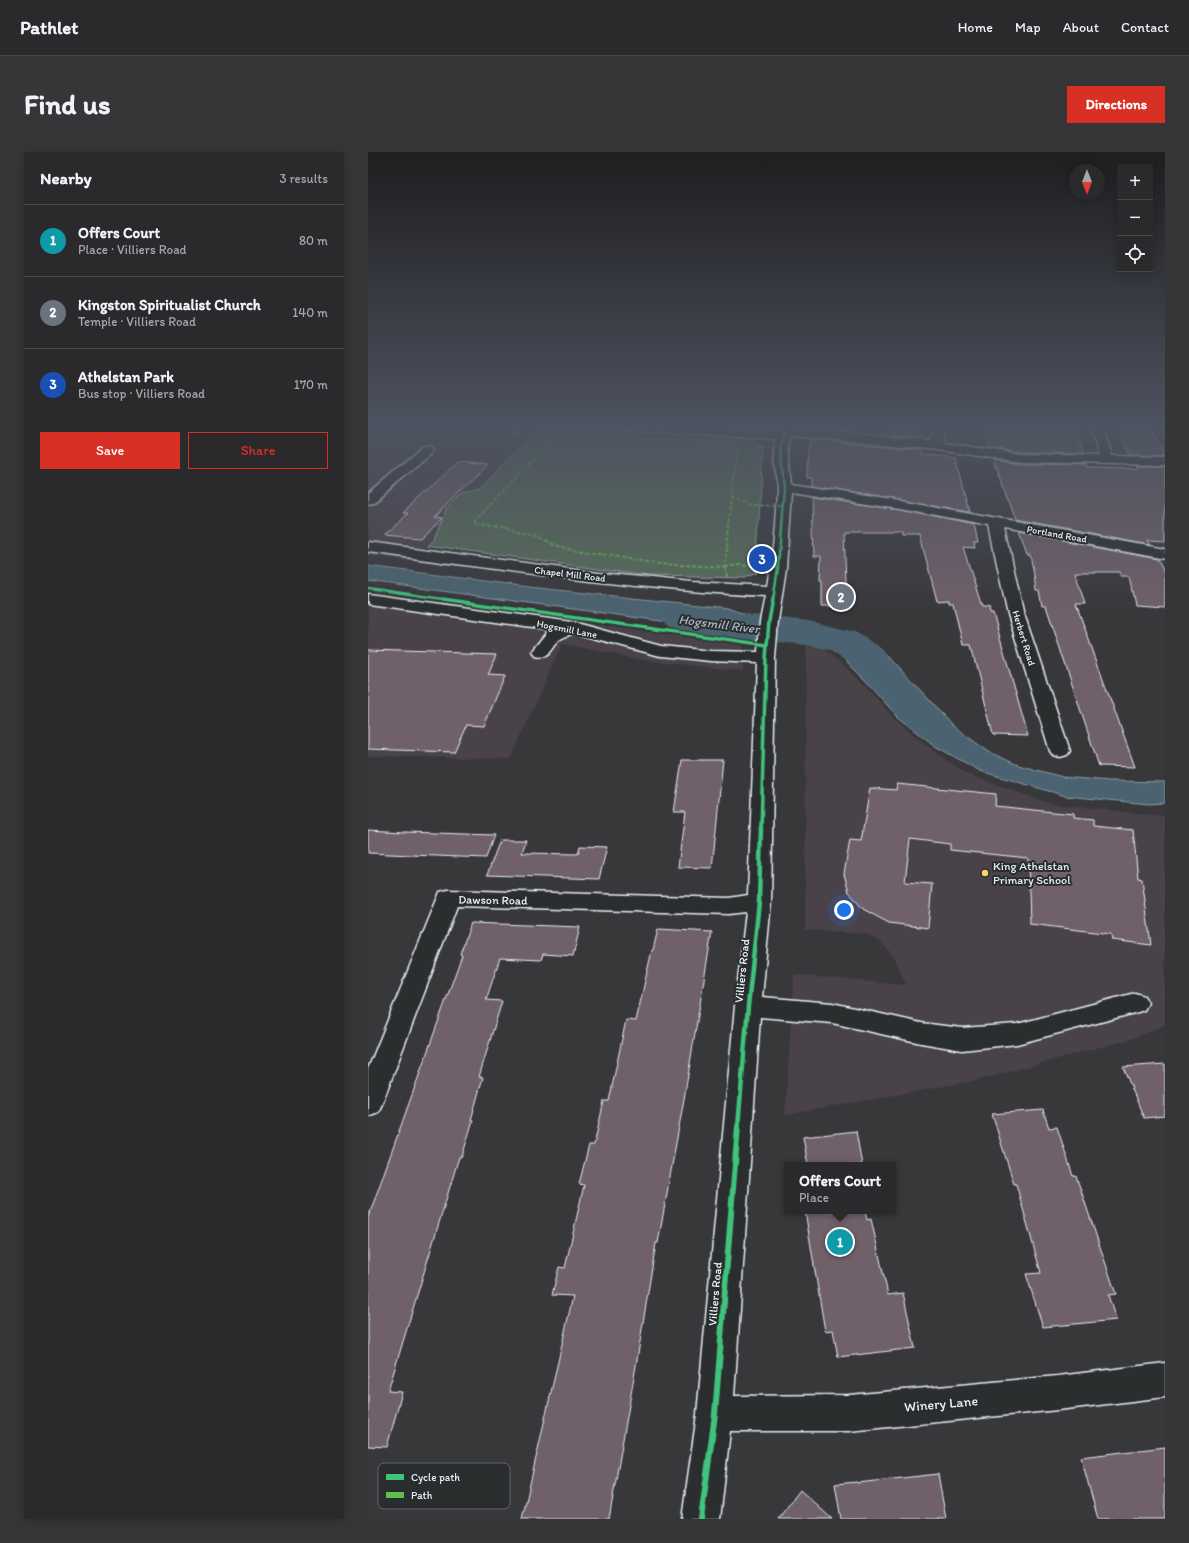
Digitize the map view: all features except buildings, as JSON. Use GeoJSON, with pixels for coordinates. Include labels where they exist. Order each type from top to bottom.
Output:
{"type":"FeatureCollection","features":[{"type":"Feature","properties":{"kind":"street"},"geometry":{"type":"LineString","coordinates":[[368,500],[381,489]]}},
{"type":"Feature","properties":{"kind":"street","name":"Villiers Road"},"geometry":{"type":"LineString","coordinates":[[701,1519],[715,1414],[748,1006],[759,902],[767,640],[773,591],[778,568],[784,489]]}},
{"type":"Feature","properties":{"kind":"street","name":"Portland Road"},"geometry":{"type":"LineString","coordinates":[[801,489],[899,505],[1165,554]]}},
{"type":"Feature","properties":{"kind":"street","name":"Herbert Road"},"geometry":{"type":"LineString","coordinates":[[996,523],[1015,610],[1060,751]]}},
{"type":"Feature","properties":{"kind":"street","name":"Chapel Mill Road"},"geometry":{"type":"LineString","coordinates":[[368,547],[599,578],[692,587],[773,591]]}},
{"type":"Feature","properties":{"kind":"street","name":"Hogsmill Lane"},"geometry":{"type":"LineString","coordinates":[[368,599],[495,622],[572,627],[660,651],[711,656],[767,640]]}},
{"type":"Feature","properties":{"kind":"street"},"geometry":{"type":"LineString","coordinates":[[540,652],[554,636],[572,627]]}},
{"type":"Feature","properties":{"kind":"street","name":"Dawson Road"},"geometry":{"type":"LineString","coordinates":[[368,1104],[448,898],[729,906],[759,902]]}},
{"type":"Feature","properties":{"kind":"street"},"geometry":{"type":"LineString","coordinates":[[748,1006],[832,1013],[921,1033],[962,1039],[1017,1034],[1135,1002]]}},
{"type":"Feature","properties":{"kind":"street","name":"Winery Lane"},"geometry":{"type":"LineString","coordinates":[[715,1414],[850,1413],[1050,1394],[1165,1380]]}},
{"type":"Feature","properties":{"kind":"shaded area"},"geometry":{"type":"Polygon","coordinates":[[[368,489],[479,489],[426,545],[408,561],[368,555],[368,489]]]}},
{"type":"Feature","properties":{"kind":"shaded area"},"geometry":{"type":"Polygon","coordinates":[[[368,593],[742,645],[743,671],[643,660],[562,644],[511,759],[368,756],[368,593]]]}},
{"type":"Feature","properties":{"kind":"shaded area","name":"King Athelstan Primary School"},"geometry":{"type":"Polygon","coordinates":[[[806,639],[821,647],[842,664],[864,684],[893,717],[927,746],[967,774],[1051,804],[1165,815],[1165,1025],[1131,1039],[978,1080],[785,1115],[794,975],[906,985],[894,957],[881,942],[866,934],[805,930],[806,639]]]}},
{"type":"Feature","properties":{"kind":"green space"},"geometry":{"type":"Polygon","coordinates":[[[477,489],[761,489],[756,573],[744,578],[648,576],[426,545],[432,539],[447,508],[462,493],[477,489]]]}},
{"type":"Feature","properties":{"kind":"water"},"geometry":{"type":"Polygon","coordinates":[[[368,566],[529,587],[727,608],[750,616],[749,633],[368,581],[368,566]]]}},
{"type":"Feature","properties":{"kind":"water"},"geometry":{"type":"Polygon","coordinates":[[[804,622],[848,636],[889,656],[953,726],[989,752],[1018,765],[1063,777],[1110,781],[1165,782],[1165,803],[1149,804],[1066,796],[980,771],[935,746],[897,716],[866,681],[836,651],[805,634],[804,622]]]}},
{"type":"Feature","properties":{"kind":"waterway","name":"Hogsmill River"},"geometry":{"type":"LineString","coordinates":[[681,619],[743,627],[809,633],[843,641],[869,658]]}},
{"type":"Feature","properties":{"kind":"marked path"},"geometry":{"type":"LineString","coordinates":[[505,489],[476,520],[475,524],[536,534],[557,547],[659,564],[725,567]]}},
{"type":"Feature","properties":{"kind":"marked path"},"geometry":{"type":"LineString","coordinates":[[725,567],[733,489]]}},
{"type":"Feature","properties":{"kind":"marked path"},"geometry":{"type":"LineString","coordinates":[[732,496],[751,505],[782,506]]}},
{"type":"Feature","properties":{"kind":"marked path"},"geometry":{"type":"LineString","coordinates":[[725,567],[738,565],[778,568]]}},
{"type":"Feature","properties":{"kind":"marked path"},"geometry":{"type":"LineString","coordinates":[[725,567],[727,577]]}},
{"type":"Feature","properties":{"kind":"cycle path"},"geometry":{"type":"LineString","coordinates":[[701,1519],[715,1414],[748,1006],[759,902],[766,658],[769,621],[778,568],[784,489]]}},
{"type":"Feature","properties":{"kind":"cycle path"},"geometry":{"type":"LineString","coordinates":[[368,588],[767,645]]}},
{"type":"Feature","properties":{"kind":"place","name":"Athelstan Park"},"geometry":{"type":"Point","coordinates":[762,559]}},
{"type":"Feature","properties":{"kind":"place","name":"Kingston Spiritualist Church"},"geometry":{"type":"Point","coordinates":[841,597]}},
{"type":"Feature","properties":{"kind":"place","name":"King Athelstan Primary School"},"geometry":{"type":"Point","coordinates":[985,873]}},
{"type":"Feature","properties":{"kind":"place","name":"Offers Court"},"geometry":{"type":"Point","coordinates":[840,1242]}}]}
